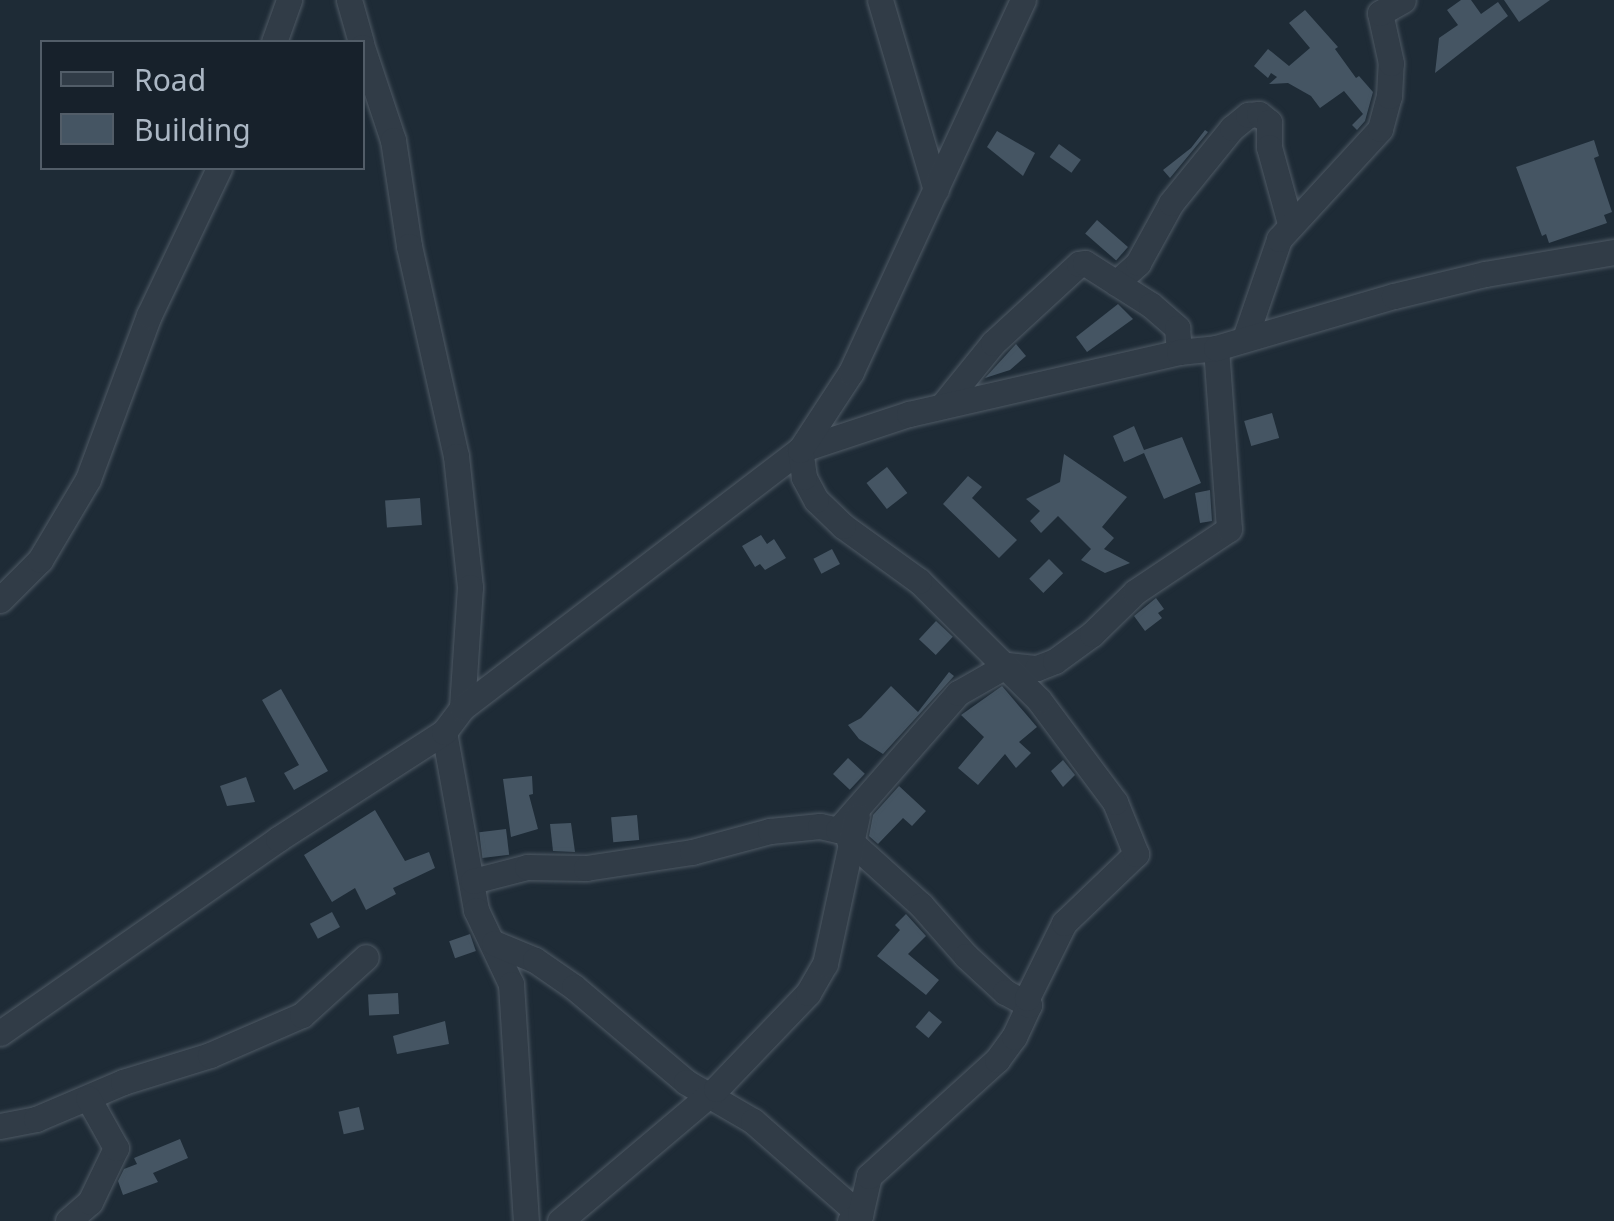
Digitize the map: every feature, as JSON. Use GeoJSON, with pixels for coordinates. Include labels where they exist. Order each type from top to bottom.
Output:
{"type":"FeatureCollection","features":[{"type":"Feature","properties":{"kind":"street"},"geometry":{"type":"LineString","coordinates":[[275,40],[289,0]]}},
{"type":"Feature","properties":{"kind":"street"},"geometry":{"type":"LineString","coordinates":[[349,0],[361,40]]}},
{"type":"Feature","properties":{"kind":"street"},"geometry":{"type":"LineString","coordinates":[[880,0],[936,190]]}},
{"type":"Feature","properties":{"kind":"street"},"geometry":{"type":"LineString","coordinates":[[0,1033],[278,839],[444,732],[462,708],[800,450],[851,372],[1024,0]]}},
{"type":"Feature","properties":{"kind":"street"},"geometry":{"type":"LineString","coordinates":[[1245,338],[1259,289],[1290,223],[1380,129],[1389,96],[1390,63],[1380,13],[1403,0]]}},
{"type":"Feature","properties":{"kind":"street"},"geometry":{"type":"LineString","coordinates":[[365,54],[393,140],[409,246],[456,456],[470,587],[462,708]]}},
{"type":"Feature","properties":{"kind":"street"},"geometry":{"type":"LineString","coordinates":[[1116,283],[1138,263],[1171,203],[1224,137],[1248,115],[1260,114],[1269,122],[1269,146],[1290,223]]}},
{"type":"Feature","properties":{"kind":"street"},"geometry":{"type":"LineString","coordinates":[[0,600],[40,560],[88,480],[149,315],[218,170]]}},
{"type":"Feature","properties":{"kind":"street"},"geometry":{"type":"LineString","coordinates":[[800,450],[942,406],[1179,352],[1216,348],[1485,274],[1614,252]]}},
{"type":"Feature","properties":{"kind":"street"},"geometry":{"type":"LineString","coordinates":[[942,406],[994,343],[1078,264],[1085,263],[1152,305],[1176,328],[1179,352]]}},
{"type":"Feature","properties":{"kind":"street"},"geometry":{"type":"LineString","coordinates":[[472,881],[528,867],[586,868],[692,852],[770,832],[820,826],[838,830],[859,811],[958,693],[1008,665],[1038,668],[1055,661],[1092,634],[1136,592],[1229,529],[1216,348]]}},
{"type":"Feature","properties":{"kind":"street"},"geometry":{"type":"LineString","coordinates":[[494,943],[534,960],[574,986],[708,1096],[753,1122],[855,1218],[869,1176],[997,1060],[1029,1005],[1027,998],[1064,923],[1136,854],[1116,802],[1040,700],[904,568],[843,526],[816,500],[804,477],[800,450]]}},
{"type":"Feature","properties":{"kind":"street"},"geometry":{"type":"LineString","coordinates":[[444,732],[476,910],[512,984],[526,1221]]}},
{"type":"Feature","properties":{"kind":"street"},"geometry":{"type":"LineString","coordinates":[[568,1218],[708,1096],[808,992],[825,964],[846,876],[849,840],[859,811]]}},
{"type":"Feature","properties":{"kind":"street"},"geometry":{"type":"LineString","coordinates":[[849,840],[921,905],[966,956],[1005,992],[1029,1005]]}},
{"type":"Feature","properties":{"kind":"street"},"geometry":{"type":"LineString","coordinates":[[0,1126],[36,1120],[302,1015],[366,957]]}},
{"type":"Feature","properties":{"kind":"street"},"geometry":{"type":"LineString","coordinates":[[68,1221],[90,1202],[116,1148],[88,1098]]}},
{"type":"Feature","properties":{"kind":"building"},"geometry":{"type":"Polygon","coordinates":[[[1461,0],[1471,0],[1481,14],[1498,2],[1508,16],[1435,73],[1439,38],[1458,25],[1447,10],[1461,0]]]}},
{"type":"Feature","properties":{"kind":"building"},"geometry":{"type":"Polygon","coordinates":[[[1504,0],[1550,0],[1519,22],[1504,0]]]}},
{"type":"Feature","properties":{"kind":"building"},"geometry":{"type":"Polygon","coordinates":[[[1305,10],[1338,47],[1335,49],[1356,78],[1359,76],[1373,92],[1365,121],[1357,130],[1352,125],[1363,114],[1344,91],[1320,108],[1311,96],[1288,83],[1269,84],[1277,77],[1271,73],[1268,78],[1254,66],[1268,49],[1289,66],[1310,48],[1289,23],[1305,10]]]}},
{"type":"Feature","properties":{"kind":"building"},"geometry":{"type":"Polygon","coordinates":[[[1205,130],[1208,132],[1170,178],[1163,170],[1191,148],[1205,130]]]}},
{"type":"Feature","properties":{"kind":"building"},"geometry":{"type":"Polygon","coordinates":[[[997,131],[1035,153],[1023,176],[987,147],[997,131]]]}},
{"type":"Feature","properties":{"kind":"building"},"geometry":{"type":"Polygon","coordinates":[[[1594,140],[1599,156],[1594,158],[1612,212],[1604,215],[1607,223],[1549,243],[1546,234],[1542,236],[1516,167],[1594,140]]]}},
{"type":"Feature","properties":{"kind":"building"},"geometry":{"type":"Polygon","coordinates":[[[1059,144],[1081,160],[1071,173],[1050,157],[1059,144]]]}},
{"type":"Feature","properties":{"kind":"building"},"geometry":{"type":"Polygon","coordinates":[[[1097,220],[1128,247],[1116,260],[1085,234],[1097,220]]]}},
{"type":"Feature","properties":{"kind":"building"},"geometry":{"type":"Polygon","coordinates":[[[1118,304],[1133,319],[1087,352],[1076,337],[1118,304]]]}},
{"type":"Feature","properties":{"kind":"building"},"geometry":{"type":"Polygon","coordinates":[[[1016,344],[1026,356],[1010,370],[985,378],[1016,344]]]}},
{"type":"Feature","properties":{"kind":"building"},"geometry":{"type":"Polygon","coordinates":[[[1272,413],[1279,438],[1251,446],[1244,421],[1272,413]]]}},
{"type":"Feature","properties":{"kind":"building"},"geometry":{"type":"Polygon","coordinates":[[[1134,426],[1144,450],[1182,437],[1201,483],[1164,499],[1144,453],[1124,462],[1113,436],[1134,426]]]}},
{"type":"Feature","properties":{"kind":"building"},"geometry":{"type":"Polygon","coordinates":[[[1064,454],[1127,497],[1102,527],[1114,538],[1104,549],[1130,563],[1105,573],[1081,560],[1091,549],[1058,516],[1041,533],[1030,521],[1040,511],[1026,499],[1060,482],[1064,454]]]}},
{"type":"Feature","properties":{"kind":"building"},"geometry":{"type":"Polygon","coordinates":[[[887,467],[907,493],[887,509],[867,483],[887,467]]]}},
{"type":"Feature","properties":{"kind":"building"},"geometry":{"type":"Polygon","coordinates":[[[968,476],[982,487],[972,498],[1017,540],[999,558],[943,504],[968,476]]]}},
{"type":"Feature","properties":{"kind":"building"},"geometry":{"type":"Polygon","coordinates":[[[1210,490],[1212,521],[1200,523],[1195,493],[1210,490]]]}},
{"type":"Feature","properties":{"kind":"building"},"geometry":{"type":"Polygon","coordinates":[[[420,498],[422,525],[387,527],[385,500],[420,498]]]}},
{"type":"Feature","properties":{"kind":"building"},"geometry":{"type":"Polygon","coordinates":[[[761,535],[767,544],[774,539],[786,558],[765,570],[760,564],[755,567],[742,546],[761,535]]]}},
{"type":"Feature","properties":{"kind":"building"},"geometry":{"type":"Polygon","coordinates":[[[832,549],[840,564],[821,574],[813,559],[832,549]]]}},
{"type":"Feature","properties":{"kind":"building"},"geometry":{"type":"Polygon","coordinates":[[[1049,559],[1063,573],[1043,593],[1029,579],[1049,559]]]}},
{"type":"Feature","properties":{"kind":"building"},"geometry":{"type":"Polygon","coordinates":[[[1156,598],[1164,609],[1158,613],[1162,618],[1145,631],[1134,616],[1156,598]]]}},
{"type":"Feature","properties":{"kind":"building"},"geometry":{"type":"Polygon","coordinates":[[[936,621],[953,637],[936,655],[919,639],[936,621]]]}},
{"type":"Feature","properties":{"kind":"building"},"geometry":{"type":"Polygon","coordinates":[[[949,672],[954,676],[883,754],[859,739],[848,725],[861,718],[891,686],[918,712],[949,672]]]}},
{"type":"Feature","properties":{"kind":"building"},"geometry":{"type":"Polygon","coordinates":[[[1002,686],[1037,727],[1019,742],[1031,753],[1016,768],[1005,754],[978,785],[958,768],[984,737],[961,715],[1002,686]]]}},
{"type":"Feature","properties":{"kind":"building"},"geometry":{"type":"Polygon","coordinates":[[[281,689],[328,771],[294,790],[284,773],[299,765],[262,700],[281,689]]]}},
{"type":"Feature","properties":{"kind":"building"},"geometry":{"type":"Polygon","coordinates":[[[848,758],[865,774],[850,790],[833,774],[848,758]]]}},
{"type":"Feature","properties":{"kind":"building"},"geometry":{"type":"Polygon","coordinates":[[[1063,760],[1075,775],[1063,787],[1051,771],[1063,760]]]}},
{"type":"Feature","properties":{"kind":"building"},"geometry":{"type":"Polygon","coordinates":[[[532,776],[533,794],[529,795],[538,829],[511,837],[503,779],[532,776]]]}},
{"type":"Feature","properties":{"kind":"building"},"geometry":{"type":"Polygon","coordinates":[[[246,777],[255,802],[227,806],[220,786],[246,777]]]}},
{"type":"Feature","properties":{"kind":"building"},"geometry":{"type":"Polygon","coordinates":[[[899,786],[926,811],[912,826],[903,818],[878,844],[869,836],[873,815],[899,786]]]}},
{"type":"Feature","properties":{"kind":"building"},"geometry":{"type":"Polygon","coordinates":[[[375,810],[405,861],[429,852],[435,868],[393,888],[396,894],[366,910],[355,888],[332,902],[304,855],[375,810]]]}},
{"type":"Feature","properties":{"kind":"building"},"geometry":{"type":"Polygon","coordinates":[[[637,815],[639,840],[613,842],[611,817],[637,815]]]}},
{"type":"Feature","properties":{"kind":"building"},"geometry":{"type":"Polygon","coordinates":[[[571,823],[575,852],[553,851],[550,824],[571,823]]]}},
{"type":"Feature","properties":{"kind":"building"},"geometry":{"type":"Polygon","coordinates":[[[506,829],[509,855],[482,858],[479,832],[506,829]]]}},
{"type":"Feature","properties":{"kind":"building"},"geometry":{"type":"Polygon","coordinates":[[[332,912],[340,927],[318,939],[310,924],[332,912]]]}},
{"type":"Feature","properties":{"kind":"building"},"geometry":{"type":"Polygon","coordinates":[[[906,914],[926,936],[908,954],[939,980],[926,995],[877,956],[900,930],[895,925],[906,914]]]}},
{"type":"Feature","properties":{"kind":"building"},"geometry":{"type":"Polygon","coordinates":[[[470,934],[476,951],[455,958],[449,941],[470,934]]]}},
{"type":"Feature","properties":{"kind":"building"},"geometry":{"type":"Polygon","coordinates":[[[398,993],[399,1014],[369,1016],[368,995],[398,993]]]}},
{"type":"Feature","properties":{"kind":"building"},"geometry":{"type":"Polygon","coordinates":[[[929,1011],[942,1022],[929,1038],[916,1027],[929,1011]]]}},
{"type":"Feature","properties":{"kind":"building"},"geometry":{"type":"Polygon","coordinates":[[[445,1021],[449,1044],[397,1054],[393,1036],[445,1021]]]}},
{"type":"Feature","properties":{"kind":"building"},"geometry":{"type":"Polygon","coordinates":[[[359,1107],[364,1129],[344,1134],[339,1112],[359,1107]]]}},
{"type":"Feature","properties":{"kind":"building"},"geometry":{"type":"Polygon","coordinates":[[[180,1139],[188,1158],[153,1173],[158,1182],[123,1195],[118,1181],[124,1169],[137,1164],[134,1158],[180,1139]]]}}]}
